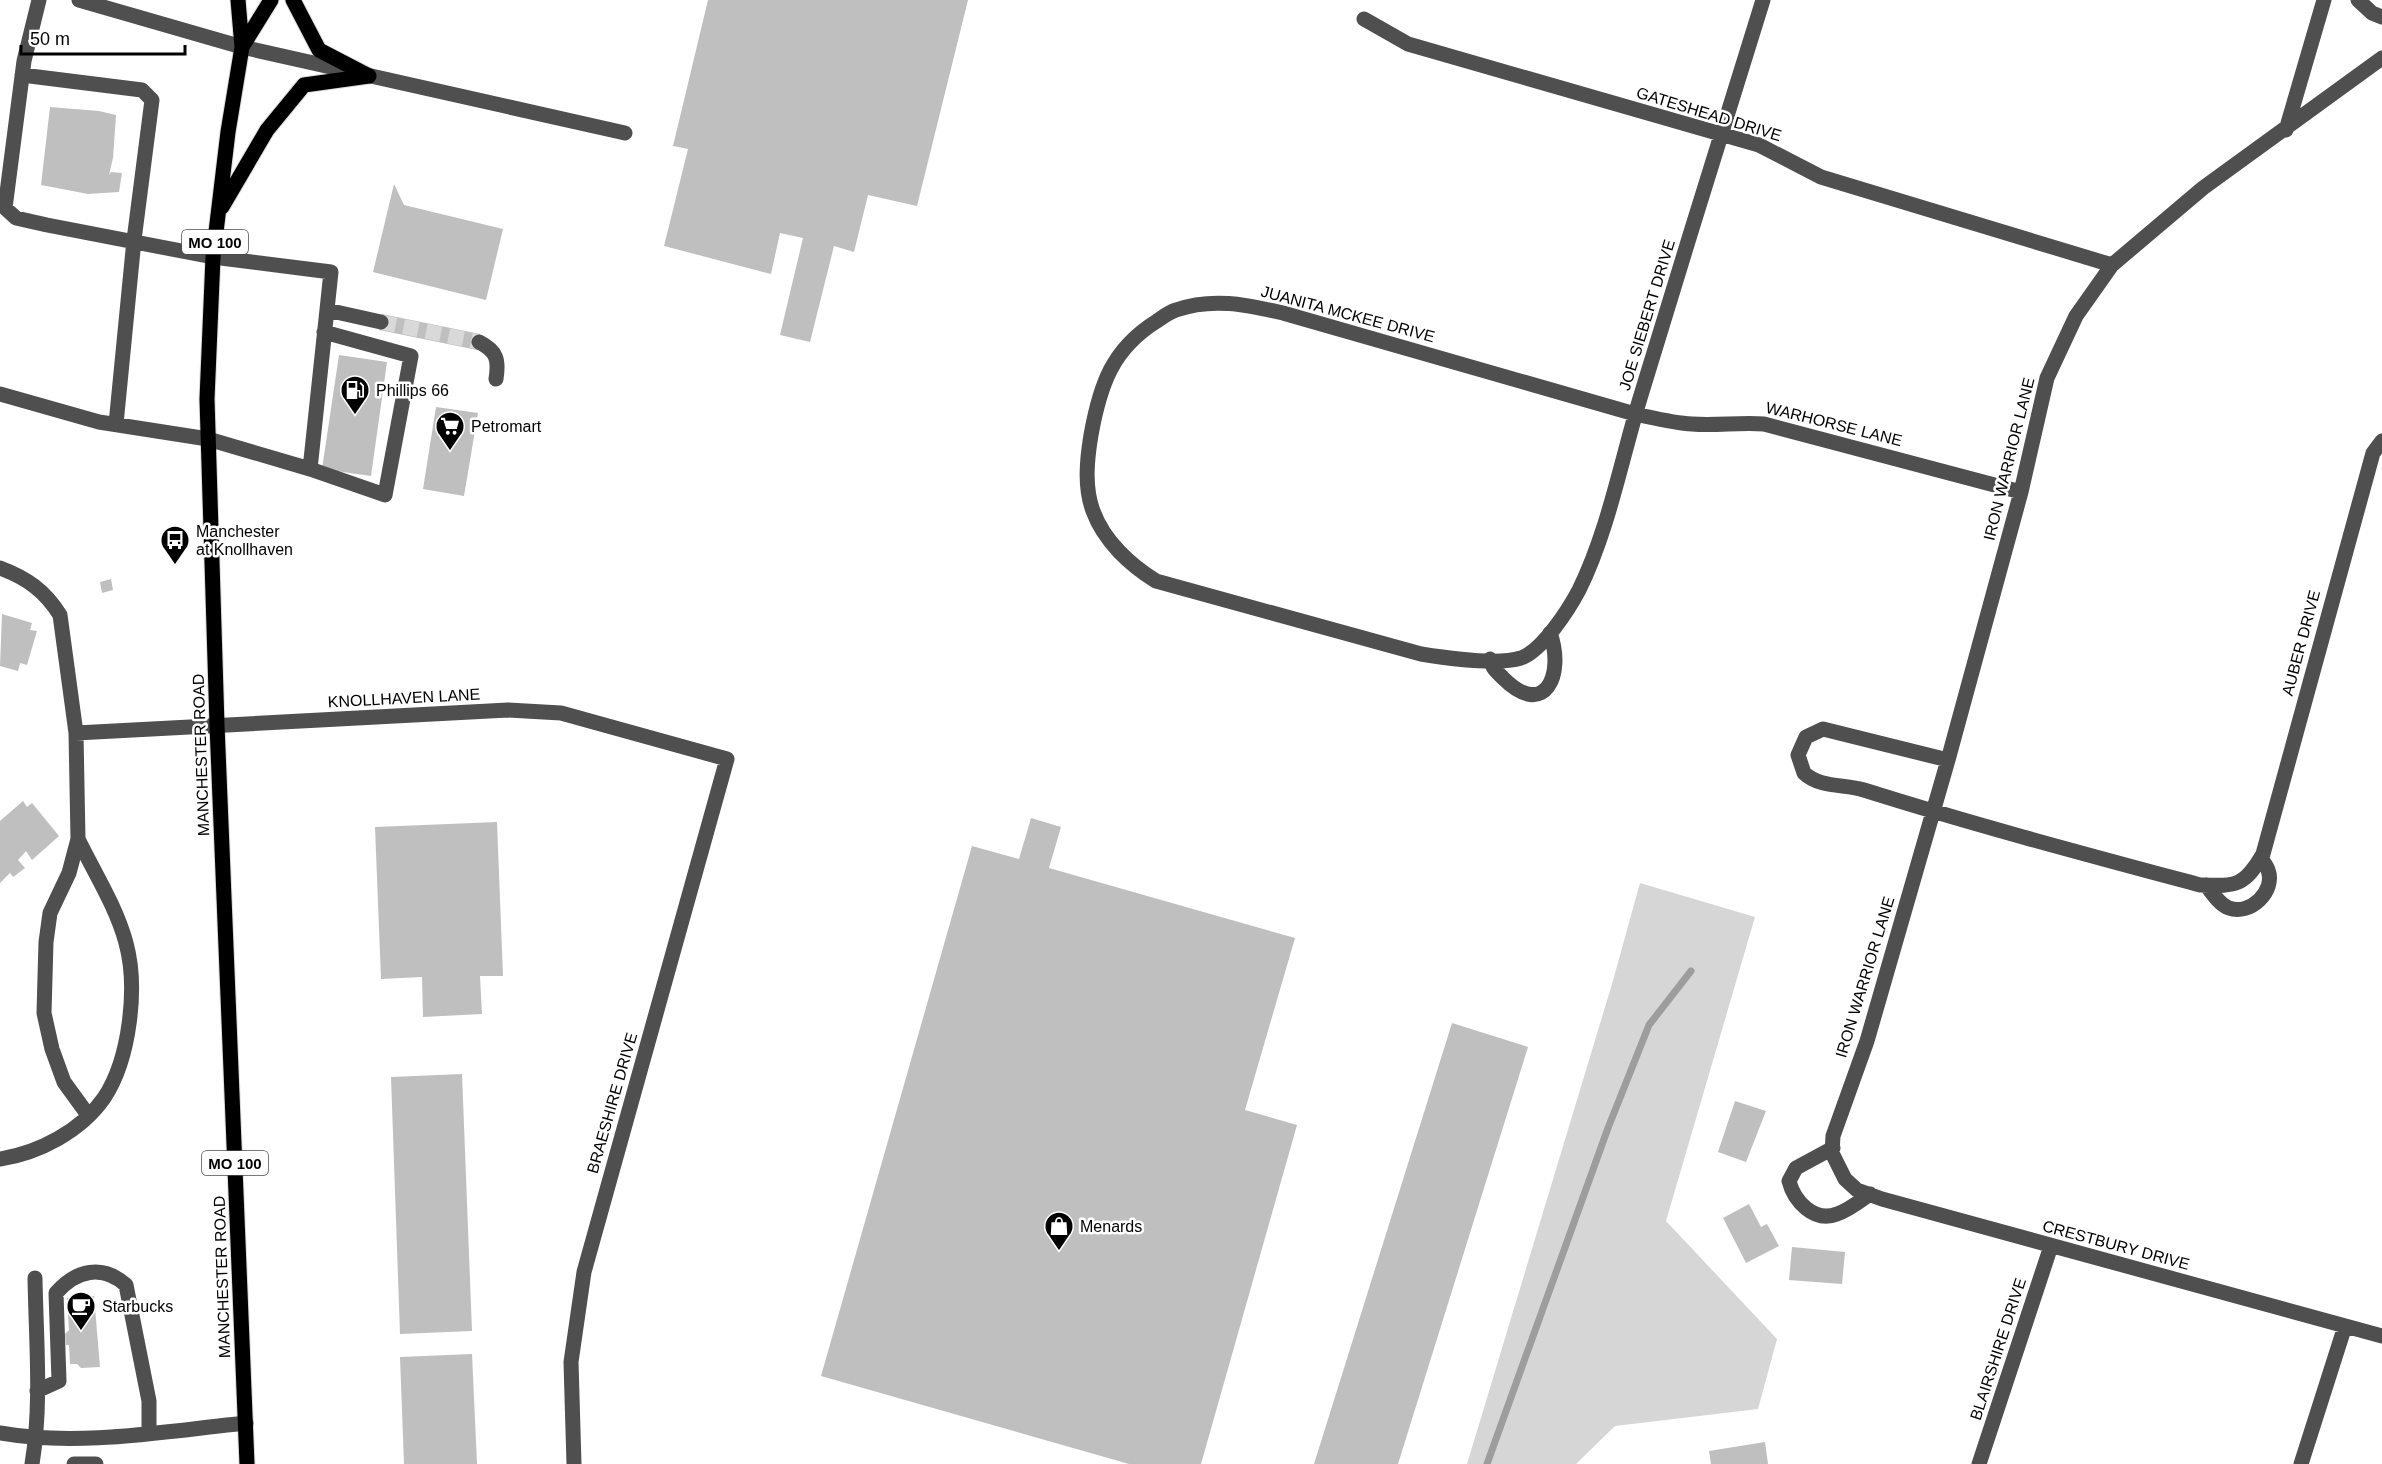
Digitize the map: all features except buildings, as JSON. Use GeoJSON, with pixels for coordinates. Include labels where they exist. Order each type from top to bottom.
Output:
{"type":"FeatureCollection","features":[{"type":"Feature","properties":{"kind":"main road","name":"MANCHESTER ROAD"},"geometry":{"type":"LineString","coordinates":[[238,0],[242,47],[213,257],[208,439],[217,725],[247,1464]]}},
{"type":"Feature","properties":{"kind":"main road","name":"MANCHESTER ROAD"},"geometry":{"type":"LineString","coordinates":[[242,47],[271,0]]}},
{"type":"Feature","properties":{"kind":"main road"},"geometry":{"type":"LineString","coordinates":[[293,0],[319,50],[369,76]]}},
{"type":"Feature","properties":{"kind":"main road"},"geometry":{"type":"LineString","coordinates":[[218,214],[267,130],[304,85],[369,76]]}},
{"type":"Feature","properties":{"kind":"street"},"geometry":{"type":"LineString","coordinates":[[39,0],[22,75],[5,208],[16,218],[213,257],[331,272],[310,469]]}},
{"type":"Feature","properties":{"kind":"street"},"geometry":{"type":"LineString","coordinates":[[79,0],[242,47],[625,133]]}},
{"type":"Feature","properties":{"kind":"street","name":"JOE SIEBERT DRIVE"},"geometry":{"type":"LineString","coordinates":[[1521,658],[1563,620],[1584,577],[1763,0]]}},
{"type":"Feature","properties":{"kind":"street"},"geometry":{"type":"LineString","coordinates":[[2286,129],[2324,0]]}},
{"type":"Feature","properties":{"kind":"street"},"geometry":{"type":"LineString","coordinates":[[2358,0],[2372,13],[2382,17]]}},
{"type":"Feature","properties":{"kind":"street","name":"GATESHEAD DRIVE"},"geometry":{"type":"LineString","coordinates":[[1364,19],[1408,44],[1759,145],[1821,177],[2112,265]]}},
{"type":"Feature","properties":{"kind":"street","name":"IRON WARRIOR LANE"},"geometry":{"type":"LineString","coordinates":[[1832,1150],[1833,1136],[1867,1041],[1948,760],[2048,378],[2076,316],[2112,265],[2203,188],[2382,58]]}},
{"type":"Feature","properties":{"kind":"street"},"geometry":{"type":"LineString","coordinates":[[22,75],[142,90],[152,100],[134,240],[116,424]]}},
{"type":"Feature","properties":{"kind":"street","name":"JUANITA MCKEE DRIVE"},"geometry":{"type":"LineString","coordinates":[[1521,658],[1466,660],[1421,654],[1156,580],[1134,567],[1116,548],[1093,511],[1086,465],[1102,385],[1115,360],[1138,333],[1174,310],[1206,302],[1240,303],[1295,316],[1635,414]]}},
{"type":"Feature","properties":{"kind":"street"},"geometry":{"type":"LineString","coordinates":[[327,310],[381,322]]}},
{"type":"Feature","properties":{"kind":"street"},"geometry":{"type":"LineString","coordinates":[[0,394],[116,424],[208,439],[310,469],[384,495],[411,356],[324,332]]}},
{"type":"Feature","properties":{"kind":"street"},"geometry":{"type":"LineString","coordinates":[[479,342],[492,348],[496,356],[496,379]]}},
{"type":"Feature","properties":{"kind":"street","name":"WARHORSE LANE"},"geometry":{"type":"LineString","coordinates":[[1635,414],[1671,423],[1694,425],[1737,421],[1774,426],[2020,492]]}},
{"type":"Feature","properties":{"kind":"street","name":"AUBER DRIVE"},"geometry":{"type":"LineString","coordinates":[[1932,812],[2206,885],[2236,885],[2249,878],[2261,858],[2373,453],[2382,441]]}},
{"type":"Feature","properties":{"kind":"street"},"geometry":{"type":"LineString","coordinates":[[0,568],[20,575],[37,587],[50,599],[60,615],[76,733],[78,839],[69,873],[50,913],[46,942],[44,1013],[52,1049],[64,1082],[87,1114]]}},
{"type":"Feature","properties":{"kind":"street"},"geometry":{"type":"LineString","coordinates":[[1490,659],[1492,668],[1512,687],[1525,694],[1541,692],[1552,682],[1556,669],[1556,651],[1550,633]]}},
{"type":"Feature","properties":{"kind":"street","name":"KNOLLHAVEN LANE"},"geometry":{"type":"LineString","coordinates":[[76,733],[508,710],[561,713],[728,759]]}},
{"type":"Feature","properties":{"kind":"street"},"geometry":{"type":"LineString","coordinates":[[1932,812],[1852,787],[1811,780],[1804,773],[1798,755],[1806,737],[1823,729],[1948,760]]}},
{"type":"Feature","properties":{"kind":"street","name":"BRAESHIRE DRIVE"},"geometry":{"type":"LineString","coordinates":[[574,1464],[571,1362],[584,1272],[728,759]]}},
{"type":"Feature","properties":{"kind":"street"},"geometry":{"type":"LineString","coordinates":[[0,1159],[39,1149],[56,1140],[103,1098],[115,1078],[129,1028],[131,968],[126,942],[78,839]]}},
{"type":"Feature","properties":{"kind":"street"},"geometry":{"type":"LineString","coordinates":[[2206,885],[2228,908],[2240,910],[2252,905],[2263,897],[2269,885],[2269,871],[2261,858]]}},
{"type":"Feature","properties":{"kind":"street"},"geometry":{"type":"LineString","coordinates":[[1832,1150],[1796,1168],[1789,1181],[1795,1198],[1807,1209],[1823,1216],[1837,1214],[1870,1194]]}},
{"type":"Feature","properties":{"kind":"street","name":"CRESTBURY DRIVE"},"geometry":{"type":"LineString","coordinates":[[1832,1150],[1845,1179],[1857,1190],[2051,1246],[2382,1336]]}},
{"type":"Feature","properties":{"kind":"street","name":"BLAIRSHIRE DRIVE"},"geometry":{"type":"LineString","coordinates":[[1979,1464],[2051,1246]]}},
{"type":"Feature","properties":{"kind":"street"},"geometry":{"type":"LineString","coordinates":[[37,1391],[59,1381],[56,1293],[68,1280],[77,1275],[99,1271],[110,1273],[126,1285],[150,1401],[149,1433]]}},
{"type":"Feature","properties":{"kind":"street"},"geometry":{"type":"LineString","coordinates":[[32,1464],[36,1440],[37,1391],[35,1278]]}},
{"type":"Feature","properties":{"kind":"street"},"geometry":{"type":"LineString","coordinates":[[2301,1464],[2345,1326]]}},
{"type":"Feature","properties":{"kind":"street"},"geometry":{"type":"LineString","coordinates":[[0,1433],[36,1440],[149,1433],[246,1423]]}},
{"type":"Feature","properties":{"kind":"street"},"geometry":{"type":"LineString","coordinates":[[74,1464],[96,1464]]}},
{"type":"Feature","properties":{"kind":"shaded area"},"geometry":{"type":"Polygon","coordinates":[[[1640,883],[1755,917],[1666,1221],[1777,1339],[1758,1409],[1615,1426],[1576,1464],[1467,1464],[1612,984],[1640,883]]]}},
{"type":"Feature","properties":{"kind":"waterway"},"geometry":{"type":"LineString","coordinates":[[1487,1464],[1608,1128],[1649,1025],[1691,971]]}},
{"type":"Feature","properties":{"kind":"tunnel"},"geometry":{"type":"LineString","coordinates":[[381,322],[479,342]]}},
{"type":"Feature","properties":{"kind":"place","name":"Phillips 66"},"geometry":{"type":"Point","coordinates":[355,416]}},
{"type":"Feature","properties":{"kind":"place","name":"Petromart"},"geometry":{"type":"Point","coordinates":[450,452]}},
{"type":"Feature","properties":{"kind":"place","name":"Manchester at Knollhaven"},"geometry":{"type":"Point","coordinates":[175,566]}},
{"type":"Feature","properties":{"kind":"place","name":"Menards"},"geometry":{"type":"Point","coordinates":[1059,1252]}},
{"type":"Feature","properties":{"kind":"place","name":"Starbucks"},"geometry":{"type":"Point","coordinates":[81,1332]}}]}
